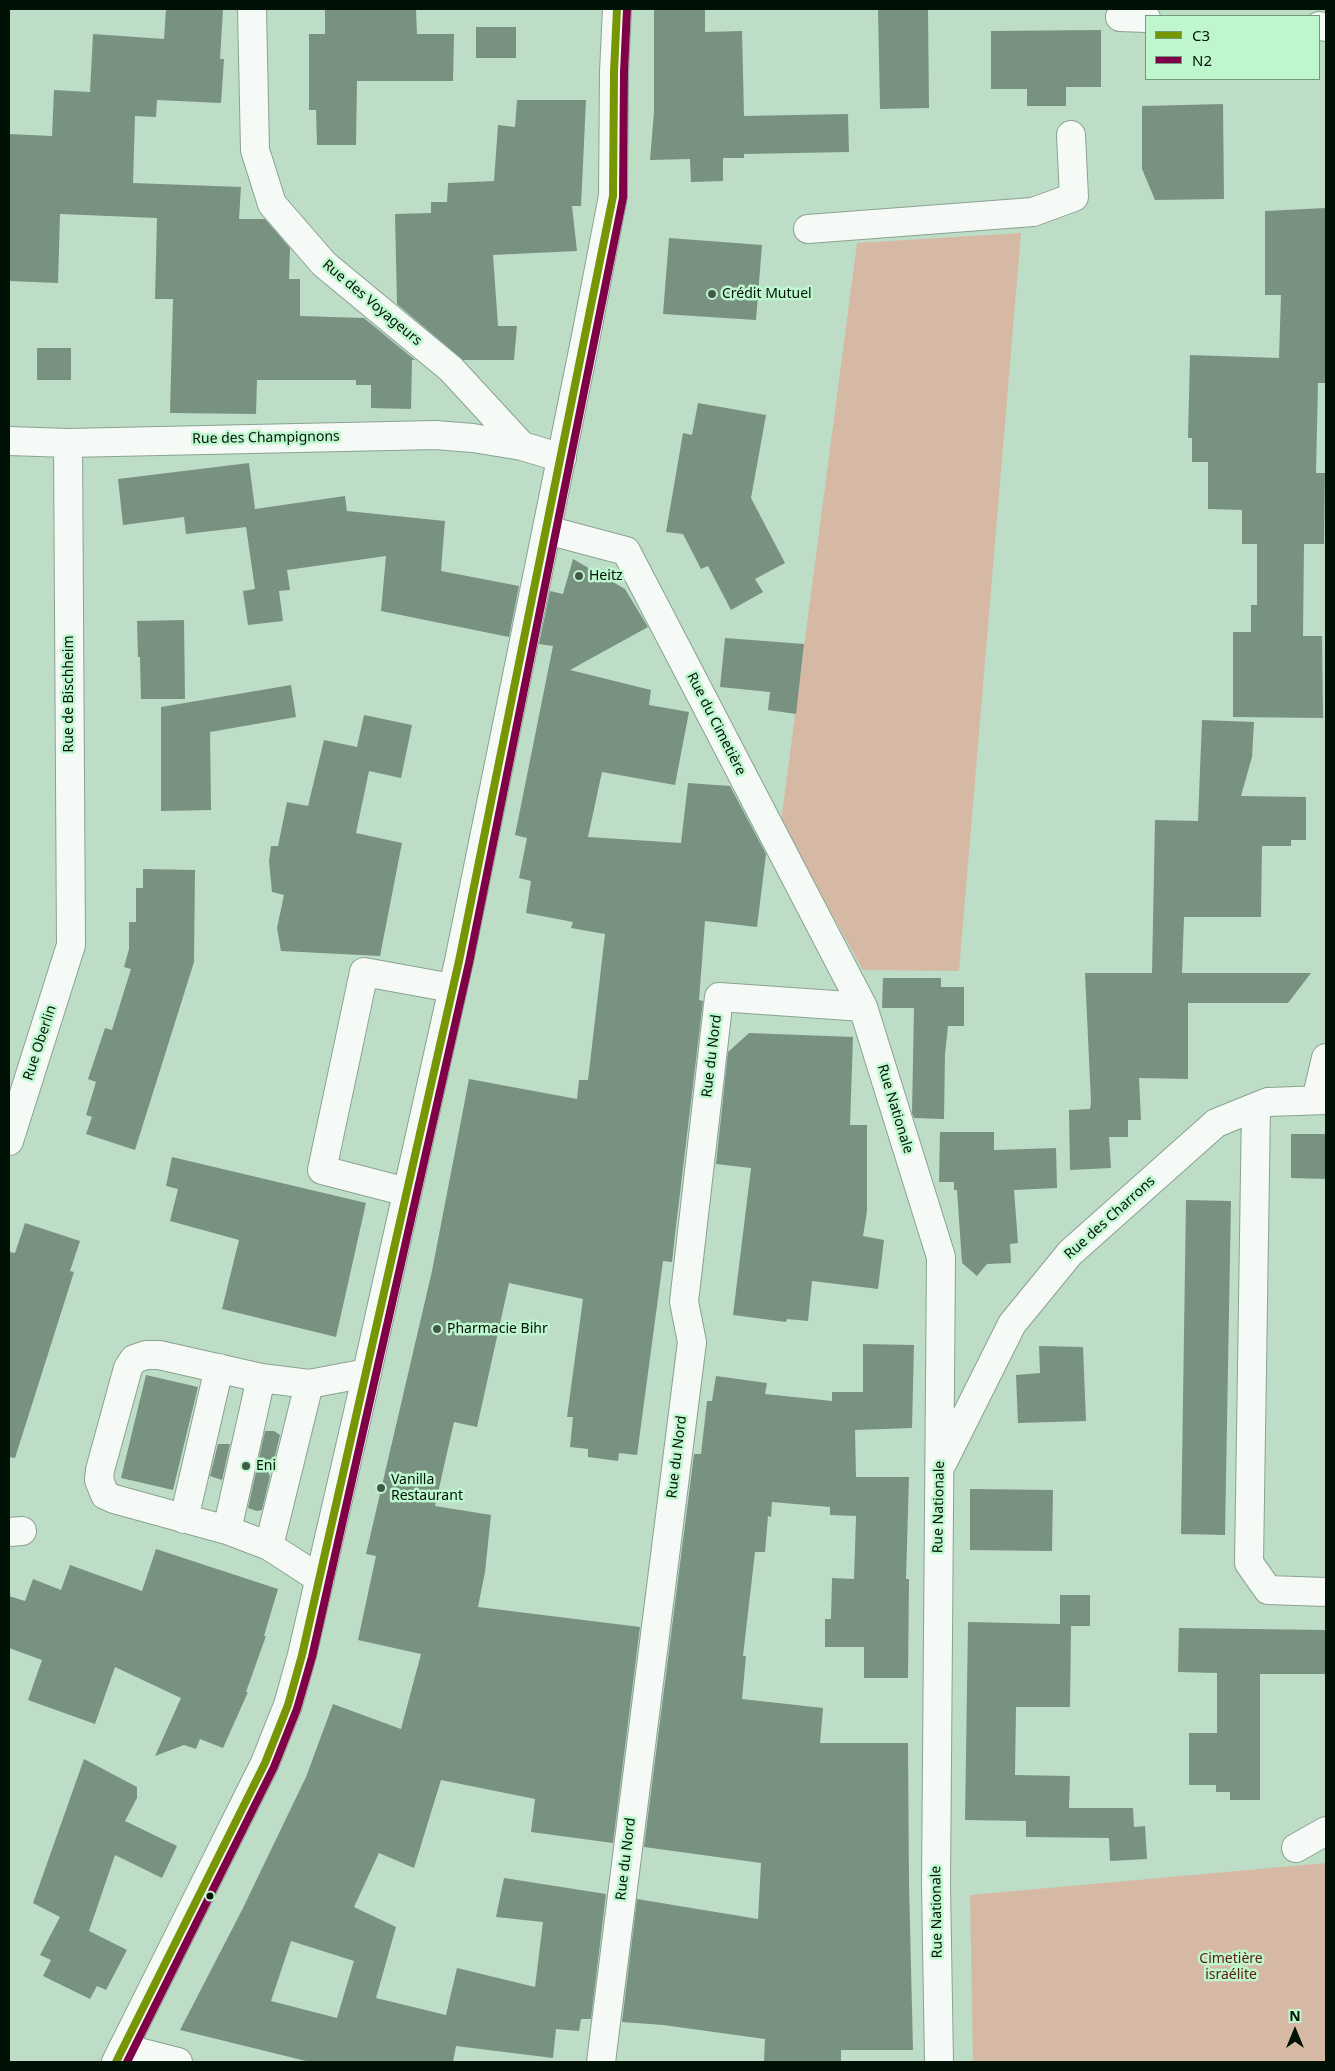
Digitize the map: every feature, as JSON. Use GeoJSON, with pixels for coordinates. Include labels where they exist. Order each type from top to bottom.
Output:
{"type":"FeatureCollection","features":[{"type":"Feature","properties":{"kind":"street","name":"Rue des Voyageurs"},"geometry":{"type":"LineString","coordinates":[[252,9],[255,150],[272,204],[324,264],[451,369],[522,446]]}},
{"type":"Feature","properties":{"kind":"street"},"geometry":{"type":"LineString","coordinates":[[178,2062],[119,2055],[277,1736],[302,1655],[459,960],[562,458],[613,196],[614,72],[617,9]]}},
{"type":"Feature","properties":{"kind":"street"},"geometry":{"type":"LineString","coordinates":[[808,229],[1033,212],[1074,197],[1071,135]]}},
{"type":"Feature","properties":{"kind":"street","name":"Rue des Champignons"},"geometry":{"type":"LineString","coordinates":[[9,441],[68,443],[435,435],[473,438],[522,446]]}},
{"type":"Feature","properties":{"kind":"street","name":"Rue de Bischheim"},"geometry":{"type":"LineString","coordinates":[[68,443],[71,945]]}},
{"type":"Feature","properties":{"kind":"street"},"geometry":{"type":"LineString","coordinates":[[522,446],[562,458]]}},
{"type":"Feature","properties":{"kind":"street","name":"Rue du Cimetière"},"geometry":{"type":"LineString","coordinates":[[547,530],[626,551],[843,969]]}},
{"type":"Feature","properties":{"kind":"street","name":"Rue Oberlin"},"geometry":{"type":"LineString","coordinates":[[9,1141],[71,945]]}},
{"type":"Feature","properties":{"kind":"street","name":"Rue Nationale"},"geometry":{"type":"LineString","coordinates":[[843,969],[863,1007],[942,1256],[936,1885],[939,2062]]}},
{"type":"Feature","properties":{"kind":"street"},"geometry":{"type":"LineString","coordinates":[[407,1192],[322,1170],[364,972],[452,988]]}},
{"type":"Feature","properties":{"kind":"street","name":"Rue du Nord"},"geometry":{"type":"LineString","coordinates":[[601,2062],[692,1342],[684,1302],[718,997],[863,1007]]}},
{"type":"Feature","properties":{"kind":"street"},"geometry":{"type":"LineString","coordinates":[[1321,1100],[1326,1058]]}},
{"type":"Feature","properties":{"kind":"street","name":"Rue des Charrons"},"geometry":{"type":"LineString","coordinates":[[940,1468],[1012,1324],[1070,1254],[1216,1123],[1268,1102],[1321,1100]]}},
{"type":"Feature","properties":{"kind":"street"},"geometry":{"type":"LineString","coordinates":[[1256,1107],[1249,1563],[1268,1590],[1326,1592]]}},
{"type":"Feature","properties":{"kind":"street"},"geometry":{"type":"LineString","coordinates":[[320,1579],[269,1546],[227,1530],[105,1495],[99,1480],[100,1470],[128,1368],[134,1359],[146,1355],[160,1355],[261,1378],[309,1384],[367,1373]]}},
{"type":"Feature","properties":{"kind":"street"},"geometry":{"type":"LineString","coordinates":[[184,1519],[219,1368]]}},
{"type":"Feature","properties":{"kind":"street"},"geometry":{"type":"LineString","coordinates":[[227,1530],[261,1378]]}},
{"type":"Feature","properties":{"kind":"street"},"geometry":{"type":"LineString","coordinates":[[269,1546],[309,1384]]}},
{"type":"Feature","properties":{"kind":"street"},"geometry":{"type":"LineString","coordinates":[[1296,1848],[1326,1831]]}},
{"type":"Feature","properties":{"kind":"green space"},"geometry":{"type":"Polygon","coordinates":[[[1021,233],[959,971],[863,970],[781,822],[857,243],[1021,233]]]}},
{"type":"Feature","properties":{"kind":"green space","name":"Cimetière israélite"},"geometry":{"type":"Polygon","coordinates":[[[1326,1863],[1326,2062],[973,2062],[970,1895],[1326,1863]]]}},
{"type":"Feature","properties":{"kind":"building"},"geometry":{"type":"Polygon","coordinates":[[[166,9],[223,9],[220,59],[224,59],[221,103],[157,100],[156,117],[135,116],[133,183],[241,187],[239,219],[265,219],[290,248],[289,279],[300,279],[300,316],[364,318],[415,360],[412,360],[411,409],[371,408],[371,385],[356,385],[356,380],[257,380],[256,414],[170,413],[173,299],[155,299],[157,218],[60,214],[58,283],[9,281],[9,134],[52,136],[54,90],[90,92],[93,34],[164,39],[166,9]]]}},
{"type":"Feature","properties":{"kind":"building"},"geometry":{"type":"Polygon","coordinates":[[[325,9],[416,9],[417,34],[454,34],[453,81],[357,81],[356,145],[317,145],[316,110],[309,110],[309,34],[325,34],[325,9]]]}},
{"type":"Feature","properties":{"kind":"building"},"geometry":{"type":"Polygon","coordinates":[[[654,9],[705,9],[705,32],[742,31],[744,116],[848,114],[849,152],[744,154],[744,158],[723,158],[723,181],[691,182],[690,159],[650,160],[654,111],[654,9]]]}},
{"type":"Feature","properties":{"kind":"building"},"geometry":{"type":"Polygon","coordinates":[[[878,9],[928,9],[929,108],[880,109],[878,9]]]}},
{"type":"Feature","properties":{"kind":"building"},"geometry":{"type":"Polygon","coordinates":[[[476,27],[516,27],[516,58],[476,58],[476,27]]]}},
{"type":"Feature","properties":{"kind":"building"},"geometry":{"type":"Polygon","coordinates":[[[1101,30],[1101,87],[1066,87],[1066,106],[1027,106],[1027,89],[991,89],[991,31],[1101,30]]]}},
{"type":"Feature","properties":{"kind":"building"},"geometry":{"type":"Polygon","coordinates":[[[517,100],[586,100],[581,206],[572,206],[577,251],[493,255],[498,326],[517,326],[514,360],[463,360],[397,304],[395,214],[431,213],[431,202],[447,202],[448,183],[494,181],[498,125],[515,127],[517,100]]]}},
{"type":"Feature","properties":{"kind":"building"},"geometry":{"type":"Polygon","coordinates":[[[1223,104],[1224,199],[1155,200],[1142,169],[1142,106],[1223,104]]]}},
{"type":"Feature","properties":{"kind":"building"},"geometry":{"type":"Polygon","coordinates":[[[1326,208],[1326,383],[1318,383],[1316,473],[1325,473],[1324,544],[1304,544],[1303,636],[1322,636],[1323,718],[1233,717],[1233,632],[1251,632],[1251,605],[1257,605],[1257,544],[1242,544],[1242,510],[1208,509],[1208,462],[1192,462],[1192,438],[1188,438],[1190,355],[1279,358],[1281,295],[1265,295],[1265,211],[1326,208]]]}},
{"type":"Feature","properties":{"kind":"building","name":"Crédit Mutuel"},"geometry":{"type":"Polygon","coordinates":[[[669,238],[762,245],[756,320],[663,314],[669,238]]]}},
{"type":"Feature","properties":{"kind":"building"},"geometry":{"type":"Polygon","coordinates":[[[37,348],[71,348],[71,380],[37,380],[37,348]]]}},
{"type":"Feature","properties":{"kind":"building"},"geometry":{"type":"Polygon","coordinates":[[[698,403],[766,415],[751,498],[785,563],[755,579],[763,592],[731,610],[708,566],[701,569],[683,534],[666,532],[683,433],[692,435],[698,403]]]}},
{"type":"Feature","properties":{"kind":"building"},"geometry":{"type":"Polygon","coordinates":[[[249,463],[255,509],[345,496],[347,511],[445,521],[441,571],[519,586],[509,637],[381,611],[386,556],[287,570],[290,590],[279,591],[283,621],[248,625],[243,591],[255,589],[246,527],[186,534],[184,517],[123,525],[118,479],[249,463]]]}},
{"type":"Feature","properties":{"kind":"building"},"geometry":{"type":"Polygon","coordinates":[[[573,559],[625,589],[648,627],[570,670],[651,690],[649,705],[689,712],[675,785],[602,772],[588,837],[681,843],[688,783],[730,786],[766,854],[757,927],[705,921],[699,1000],[703,1001],[672,1262],[663,1261],[637,1455],[619,1453],[618,1461],[588,1457],[588,1449],[570,1447],[573,1417],[567,1417],[583,1299],[509,1283],[477,1427],[454,1422],[435,1506],[491,1515],[485,1572],[478,1607],[640,1627],[613,1843],[531,1832],[535,1799],[441,1780],[414,1868],[379,1853],[354,1907],[396,1927],[376,1998],[446,2015],[457,1968],[535,1987],[543,1922],[496,1917],[504,1878],[606,1894],[591,2019],[581,2019],[579,2031],[556,2029],[553,2058],[456,2046],[453,2062],[310,2062],[180,2030],[242,1910],[306,1777],[333,1704],[401,1729],[421,1654],[358,1640],[376,1556],[366,1554],[432,1271],[469,1079],[577,1099],[579,1080],[588,1080],[605,934],[571,928],[573,922],[526,913],[531,881],[519,878],[527,838],[515,835],[553,646],[539,644],[550,591],[563,594],[573,559]],[[291,1941],[271,2001],[337,2018],[354,1961],[291,1941]]]}},
{"type":"Feature","properties":{"kind":"building"},"geometry":{"type":"Polygon","coordinates":[[[184,620],[185,699],[141,699],[137,621],[184,620]]]}},
{"type":"Feature","properties":{"kind":"building"},"geometry":{"type":"Polygon","coordinates":[[[725,638],[804,644],[796,714],[768,710],[770,692],[720,687],[725,638]]]}},
{"type":"Feature","properties":{"kind":"building"},"geometry":{"type":"Polygon","coordinates":[[[291,685],[296,717],[210,732],[211,810],[161,811],[161,707],[291,685]]]}},
{"type":"Feature","properties":{"kind":"building"},"geometry":{"type":"Polygon","coordinates":[[[364,715],[412,725],[401,778],[369,771],[356,833],[402,843],[380,956],[281,951],[277,928],[284,895],[272,892],[269,861],[271,846],[278,846],[287,802],[308,806],[324,740],[357,747],[364,715]]]}},
{"type":"Feature","properties":{"kind":"building"},"geometry":{"type":"Polygon","coordinates":[[[1202,720],[1254,722],[1252,757],[1241,796],[1306,797],[1306,840],[1291,840],[1291,846],[1262,846],[1261,917],[1184,917],[1182,973],[1311,973],[1288,1003],[1188,1003],[1188,1079],[1139,1078],[1141,1120],[1128,1120],[1128,1137],[1109,1137],[1111,1168],[1070,1170],[1069,1110],[1090,1109],[1091,1102],[1085,973],[1152,973],[1155,820],[1198,821],[1202,720]]]}},
{"type":"Feature","properties":{"kind":"building"},"geometry":{"type":"Polygon","coordinates":[[[143,869],[195,870],[194,962],[135,1150],[86,1134],[92,1117],[86,1115],[96,1082],[88,1079],[105,1028],[112,1030],[131,969],[124,967],[129,949],[129,922],[136,922],[136,888],[143,888],[143,869]]]}},
{"type":"Feature","properties":{"kind":"building"},"geometry":{"type":"Polygon","coordinates":[[[883,978],[941,978],[941,987],[964,987],[964,1026],[948,1026],[945,1054],[944,1119],[914,1118],[912,1113],[914,1008],[882,1008],[883,978]]]}},
{"type":"Feature","properties":{"kind":"building"},"geometry":{"type":"Polygon","coordinates":[[[749,1033],[853,1037],[850,1125],[867,1125],[867,1211],[863,1236],[884,1240],[878,1289],[812,1281],[808,1321],[787,1319],[786,1322],[733,1315],[751,1168],[716,1164],[728,1052],[749,1033]]]}},
{"type":"Feature","properties":{"kind":"building"},"geometry":{"type":"Polygon","coordinates":[[[940,1132],[994,1132],[994,1150],[1056,1148],[1057,1188],[1014,1190],[1018,1243],[1010,1244],[1011,1263],[987,1264],[977,1276],[962,1263],[957,1190],[954,1190],[954,1182],[939,1182],[940,1132]]]}},
{"type":"Feature","properties":{"kind":"building"},"geometry":{"type":"Polygon","coordinates":[[[1291,1134],[1326,1134],[1326,1179],[1291,1178],[1291,1134]]]}},
{"type":"Feature","properties":{"kind":"building"},"geometry":{"type":"Polygon","coordinates":[[[172,1157],[366,1203],[336,1337],[222,1309],[239,1240],[170,1221],[178,1189],[166,1186],[172,1157]]]}},
{"type":"Feature","properties":{"kind":"building"},"geometry":{"type":"Polygon","coordinates":[[[1186,1200],[1231,1201],[1225,1535],[1181,1534],[1186,1200]]]}},
{"type":"Feature","properties":{"kind":"building"},"geometry":{"type":"Polygon","coordinates":[[[25,1223],[80,1241],[70,1271],[74,1272],[15,1458],[9,1457],[9,1252],[15,1253],[25,1223]]]}},
{"type":"Feature","properties":{"kind":"building"},"geometry":{"type":"Polygon","coordinates":[[[863,1344],[914,1345],[912,1428],[855,1430],[856,1477],[909,1477],[906,1579],[909,1579],[908,1678],[864,1678],[864,1647],[825,1647],[825,1619],[831,1619],[832,1578],[854,1579],[856,1516],[830,1515],[830,1507],[772,1502],[771,1517],[768,1516],[765,1552],[755,1552],[743,1656],[746,1656],[742,1699],[823,1708],[820,1743],[908,1743],[913,2050],[841,2050],[841,2062],[764,2062],[765,2039],[663,2025],[622,2022],[637,1899],[758,1919],[761,1863],[644,1847],[694,1454],[701,1454],[707,1401],[712,1401],[716,1376],[767,1383],[765,1394],[832,1401],[832,1392],[863,1392],[863,1344]]]}},
{"type":"Feature","properties":{"kind":"building"},"geometry":{"type":"Polygon","coordinates":[[[1039,1346],[1083,1347],[1086,1421],[1018,1423],[1016,1375],[1040,1373],[1039,1346]]]}},
{"type":"Feature","properties":{"kind":"building"},"geometry":{"type":"Polygon","coordinates":[[[146,1375],[198,1387],[173,1490],[121,1478],[146,1375]]]}},
{"type":"Feature","properties":{"kind":"building"},"geometry":{"type":"Polygon","coordinates":[[[265,1431],[274,1431],[280,1435],[272,1469],[268,1472],[270,1476],[262,1510],[257,1511],[248,1508],[265,1431]]]}},
{"type":"Feature","properties":{"kind":"building"},"geometry":{"type":"Polygon","coordinates":[[[218,1444],[230,1444],[222,1480],[210,1476],[218,1444]]]}},
{"type":"Feature","properties":{"kind":"building"},"geometry":{"type":"Polygon","coordinates":[[[970,1489],[1053,1490],[1052,1551],[970,1550],[970,1489]]]}},
{"type":"Feature","properties":{"kind":"building"},"geometry":{"type":"Polygon","coordinates":[[[156,1549],[278,1589],[264,1636],[266,1636],[246,1692],[248,1692],[223,1748],[200,1739],[196,1749],[184,1745],[155,1756],[181,1698],[115,1667],[95,1724],[28,1700],[42,1660],[9,1648],[9,1596],[25,1601],[33,1579],[61,1590],[70,1565],[142,1591],[156,1549]]]}},
{"type":"Feature","properties":{"kind":"building"},"geometry":{"type":"Polygon","coordinates":[[[1060,1595],[1090,1595],[1090,1626],[1071,1626],[1070,1707],[1016,1707],[1015,1775],[1070,1776],[1069,1808],[1133,1808],[1134,1827],[1145,1826],[1147,1859],[1110,1861],[1109,1838],[1026,1837],[1026,1821],[965,1820],[968,1622],[1060,1624],[1060,1595]]]}},
{"type":"Feature","properties":{"kind":"building"},"geometry":{"type":"Polygon","coordinates":[[[1179,1628],[1326,1630],[1326,1674],[1260,1674],[1260,1800],[1230,1800],[1230,1792],[1216,1792],[1216,1785],[1189,1785],[1189,1733],[1217,1733],[1217,1673],[1178,1672],[1179,1628]]]}},
{"type":"Feature","properties":{"kind":"building"},"geometry":{"type":"Polygon","coordinates":[[[84,1759],[137,1787],[137,1798],[125,1821],[177,1846],[162,1878],[115,1855],[89,1931],[127,1950],[106,1990],[97,1986],[90,1999],[43,1976],[51,1960],[40,1955],[60,1917],[33,1903],[84,1759]]]}},
{"type":"Feature","properties":{"kind":"transit line","name":"C3"},"geometry":{"type":"LineString","coordinates":[[116,2062],[265,1763],[288,1705],[302,1655],[459,961],[613,196],[614,72],[617,9]]}},
{"type":"Feature","properties":{"kind":"transit line","name":"N2"},"geometry":{"type":"LineString","coordinates":[[127,2062],[274,1767],[297,1709],[312,1657],[469,963],[623,198],[624,72],[627,9]]}},
{"type":"Feature","properties":{"kind":"place","name":"Crédit Mutuel"},"geometry":{"type":"Point","coordinates":[712,294]}},
{"type":"Feature","properties":{"kind":"place","name":"Heitz"},"geometry":{"type":"Point","coordinates":[579,576]}},
{"type":"Feature","properties":{"kind":"place","name":"Pharmacie Bihr"},"geometry":{"type":"Point","coordinates":[437,1329]}},
{"type":"Feature","properties":{"kind":"place","name":"Eni"},"geometry":{"type":"Point","coordinates":[246,1466]}},
{"type":"Feature","properties":{"kind":"place","name":"Vanilla Restaurant"},"geometry":{"type":"Point","coordinates":[381,1488]}}]}
